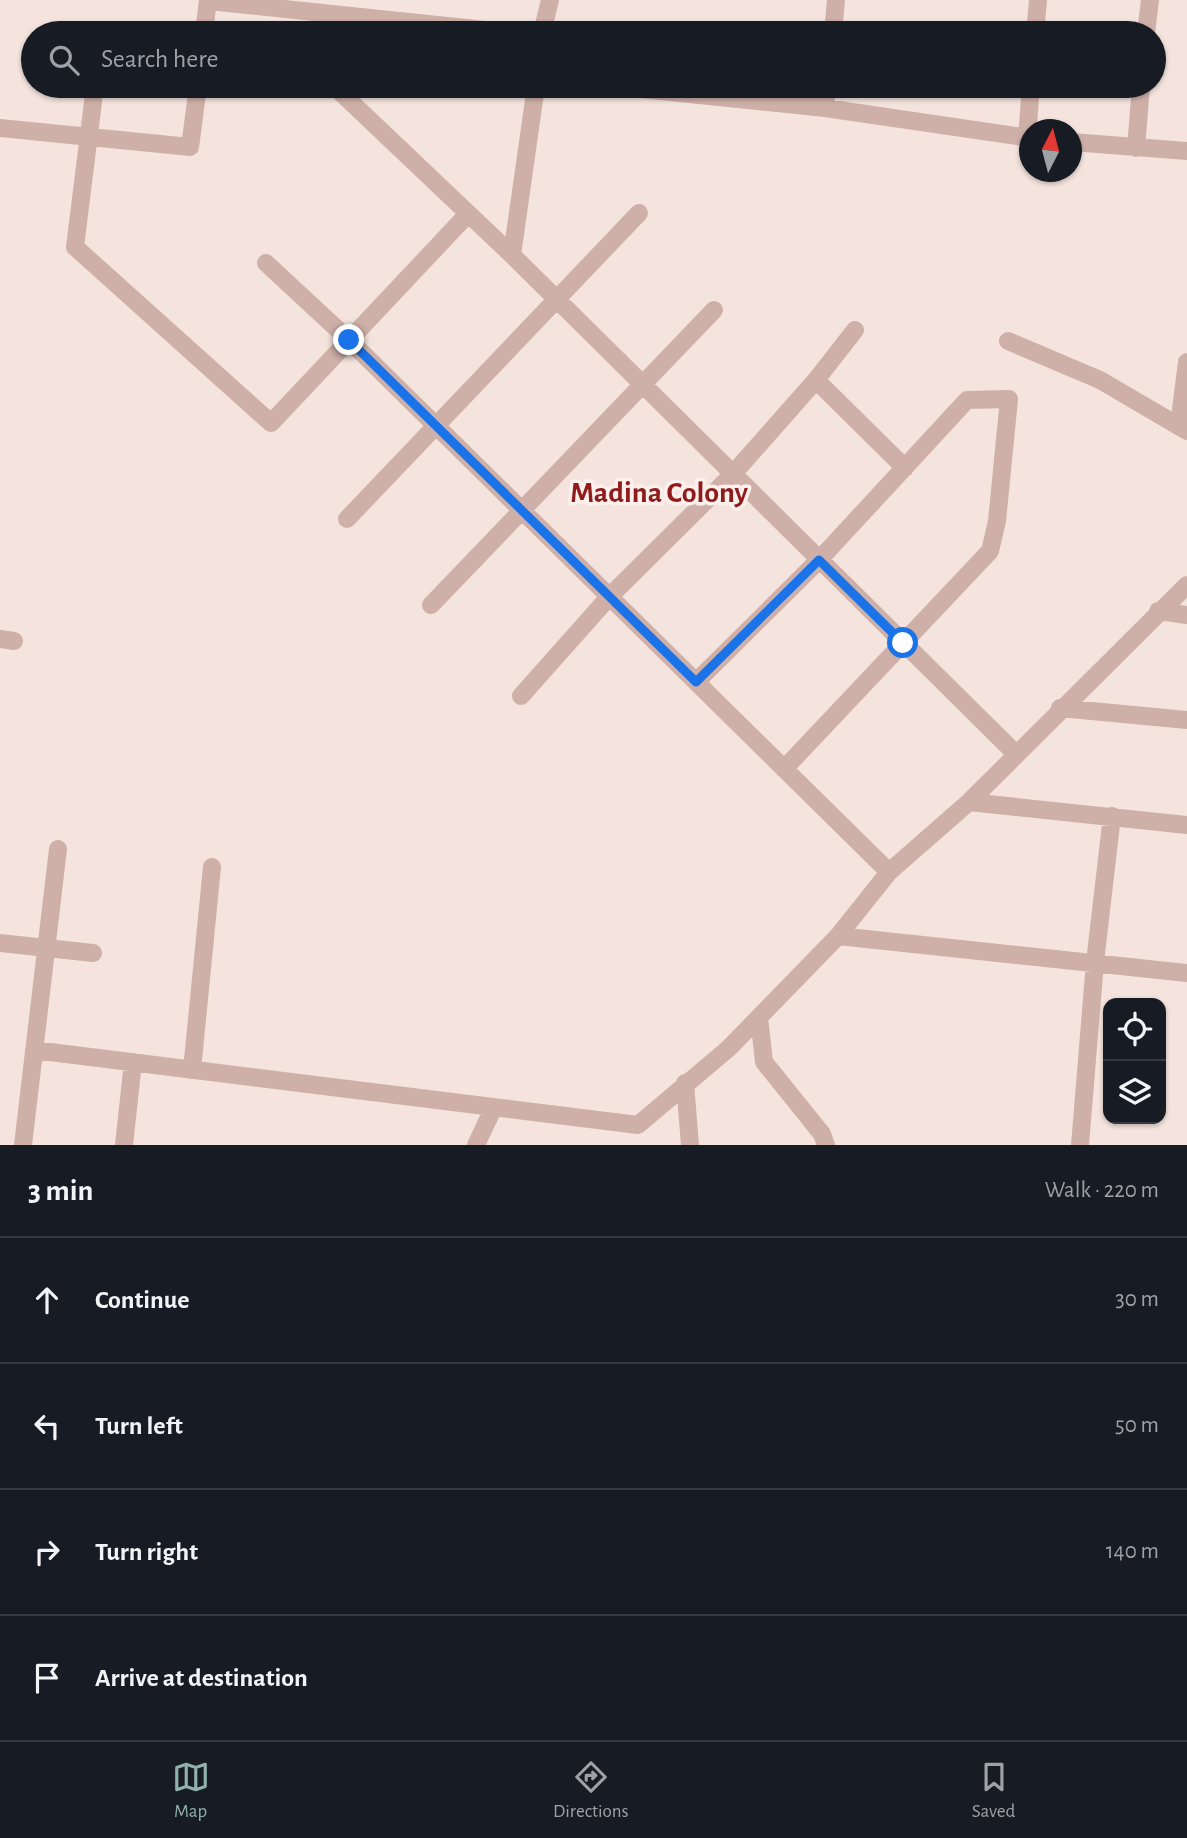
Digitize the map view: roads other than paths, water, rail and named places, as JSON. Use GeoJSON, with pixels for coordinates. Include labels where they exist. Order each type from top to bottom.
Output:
{"type":"FeatureCollection","features":[{"type":"Feature","properties":{"kind":"street"},"geometry":{"type":"LineString","coordinates":[[205,21],[208,0],[404,21]]}},
{"type":"Feature","properties":{"kind":"street"},"geometry":{"type":"LineString","coordinates":[[544,21],[550,0]]}},
{"type":"Feature","properties":{"kind":"street"},"geometry":{"type":"LineString","coordinates":[[834,21],[836,0]]}},
{"type":"Feature","properties":{"kind":"street"},"geometry":{"type":"LineString","coordinates":[[1036,21],[1038,0]]}},
{"type":"Feature","properties":{"kind":"street"},"geometry":{"type":"LineString","coordinates":[[1147,21],[1150,0]]}},
{"type":"Feature","properties":{"kind":"street"},"geometry":{"type":"LineString","coordinates":[[94,98],[75,247],[268,422],[274,423],[467,215]]}},
{"type":"Feature","properties":{"kind":"street"},"geometry":{"type":"LineString","coordinates":[[0,128],[191,147],[197,98]]}},
{"type":"Feature","properties":{"kind":"street"},"geometry":{"type":"LineString","coordinates":[[346,98],[512,255],[557,303],[1016,754]]}},
{"type":"Feature","properties":{"kind":"street"},"geometry":{"type":"LineString","coordinates":[[512,255],[534,98]]}},
{"type":"Feature","properties":{"kind":"street"},"geometry":{"type":"LineString","coordinates":[[728,98],[825,108],[1019,136]]}},
{"type":"Feature","properties":{"kind":"street"},"geometry":{"type":"LineString","coordinates":[[825,108],[826,98]]}},
{"type":"Feature","properties":{"kind":"street"},"geometry":{"type":"LineString","coordinates":[[1029,119],[1030,98]]}},
{"type":"Feature","properties":{"kind":"street"},"geometry":{"type":"LineString","coordinates":[[1136,148],[1140,98]]}},
{"type":"Feature","properties":{"kind":"street"},"geometry":{"type":"LineString","coordinates":[[1082,143],[1187,151]]}},
{"type":"Feature","properties":{"kind":"street"},"geometry":{"type":"LineString","coordinates":[[347,519],[435,425],[557,303],[639,213]]}},
{"type":"Feature","properties":{"kind":"street"},"geometry":{"type":"LineString","coordinates":[[266,263],[349,340],[889,872]]}},
{"type":"Feature","properties":{"kind":"street"},"geometry":{"type":"LineString","coordinates":[[431,605],[714,310]]}},
{"type":"Feature","properties":{"kind":"street"},"geometry":{"type":"LineString","coordinates":[[521,696],[609,597],[732,475],[816,380],[855,330]]}},
{"type":"Feature","properties":{"kind":"street"},"geometry":{"type":"LineString","coordinates":[[1008,341],[1100,380],[1183,428],[1187,362]]}},
{"type":"Feature","properties":{"kind":"street"},"geometry":{"type":"LineString","coordinates":[[816,380],[905,468]]}},
{"type":"Feature","properties":{"kind":"street"},"geometry":{"type":"LineString","coordinates":[[696,682],[819,560],[967,400],[1009,399],[997,522],[990,551],[784,769]]}},
{"type":"Feature","properties":{"kind":"street"},"geometry":{"type":"LineString","coordinates":[[34,1050],[638,1125],[729,1048],[838,936],[889,872],[969,802],[1060,708],[1187,584]]}},
{"type":"Feature","properties":{"kind":"street"},"geometry":{"type":"LineString","coordinates":[[1158,611],[1187,615]]}},
{"type":"Feature","properties":{"kind":"street"},"geometry":{"type":"LineString","coordinates":[[1060,708],[1187,720]]}},
{"type":"Feature","properties":{"kind":"street"},"geometry":{"type":"LineString","coordinates":[[969,802],[1187,825]]}},
{"type":"Feature","properties":{"kind":"street"},"geometry":{"type":"LineString","coordinates":[[1080,1145],[1095,962],[1112,816]]}},
{"type":"Feature","properties":{"kind":"street"},"geometry":{"type":"LineString","coordinates":[[23,1145],[58,849]]}},
{"type":"Feature","properties":{"kind":"street"},"geometry":{"type":"LineString","coordinates":[[192,1070],[212,867]]}},
{"type":"Feature","properties":{"kind":"street"},"geometry":{"type":"LineString","coordinates":[[838,936],[1187,973]]}},
{"type":"Feature","properties":{"kind":"street"},"geometry":{"type":"LineString","coordinates":[[0,943],[93,953]]}},
{"type":"Feature","properties":{"kind":"street"},"geometry":{"type":"LineString","coordinates":[[759,1017],[764,1062],[822,1133],[826,1145]]}},
{"type":"Feature","properties":{"kind":"street"},"geometry":{"type":"LineString","coordinates":[[124,1145],[133,1062]]}},
{"type":"Feature","properties":{"kind":"street"},"geometry":{"type":"LineString","coordinates":[[685,1083],[690,1145]]}},
{"type":"Feature","properties":{"kind":"street"},"geometry":{"type":"LineString","coordinates":[[476,1145],[494,1107]]}},
{"type":"Feature","properties":{"kind":"district","name":"Madina Colony"},"geometry":{"type":"Point","coordinates":[659,493]}}]}
